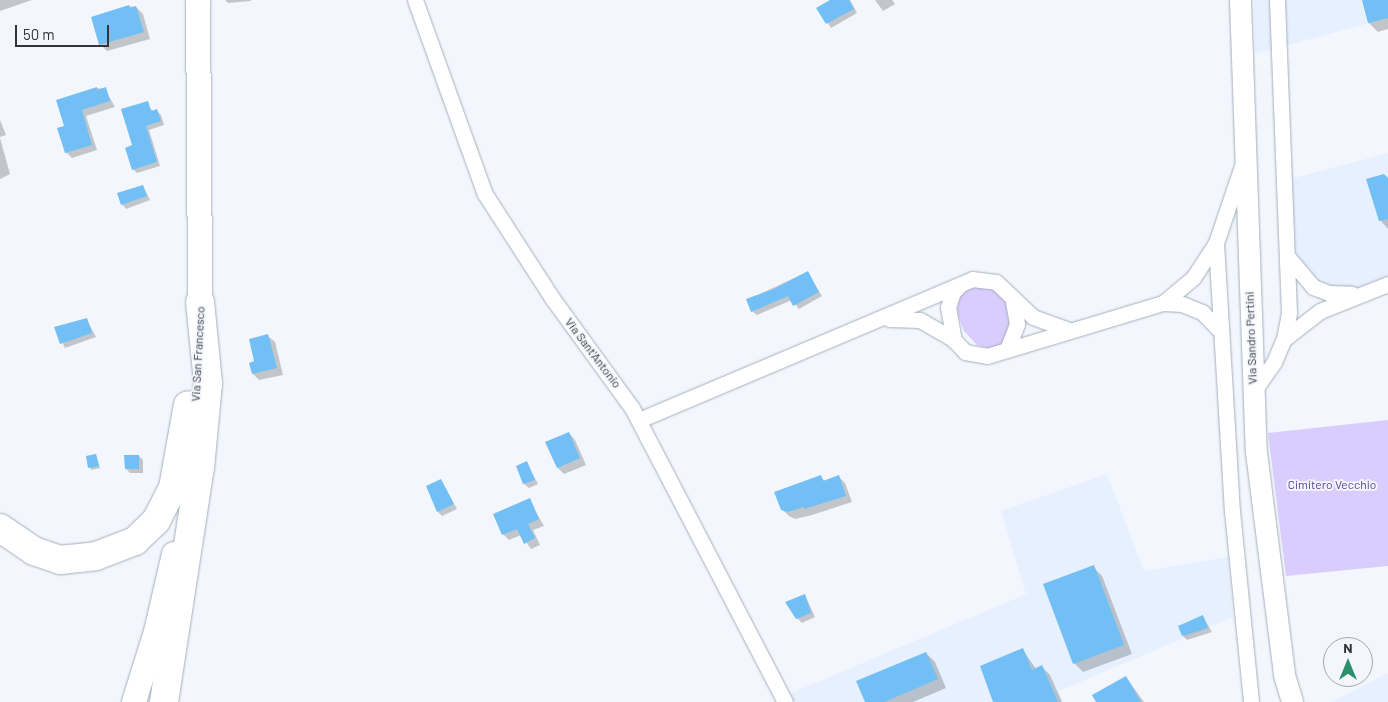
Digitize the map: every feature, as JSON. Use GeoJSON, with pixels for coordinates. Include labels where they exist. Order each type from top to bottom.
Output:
{"type":"FeatureCollection","features":[{"type":"Feature","properties":{"kind":"highway"},"geometry":{"type":"LineString","coordinates":[[0,528],[41,555],[70,560],[119,549],[135,541],[151,526],[168,500],[178,469],[200,302]]}},
{"type":"Feature","properties":{"kind":"highway"},"geometry":{"type":"LineString","coordinates":[[164,702],[200,468],[208,383],[200,302]]}},
{"type":"Feature","properties":{"kind":"main road","name":"Via San Francesco"},"geometry":{"type":"LineString","coordinates":[[134,702],[156,632],[181,522],[199,374],[198,0]]}},
{"type":"Feature","properties":{"kind":"main road","name":"Via Sandro Pertini"},"geometry":{"type":"LineString","coordinates":[[1238,4],[1256,452],[1284,675],[1292,702]]}},
{"type":"Feature","properties":{"kind":"main road","name":"Via Sandro Pertini"},"geometry":{"type":"LineString","coordinates":[[1276,702],[1284,675]]}},
{"type":"Feature","properties":{"kind":"street","name":"Via Sant'Antonio"},"geometry":{"type":"LineString","coordinates":[[415,0],[467,150],[488,198],[552,298],[615,382],[639,420],[786,702]]}},
{"type":"Feature","properties":{"kind":"street"},"geometry":{"type":"LineString","coordinates":[[1253,392],[1269,371],[1284,339],[1290,302],[1286,255],[1276,0]]}},
{"type":"Feature","properties":{"kind":"street"},"geometry":{"type":"LineString","coordinates":[[1163,303],[1189,283],[1216,243],[1241,169],[1245,145]]}},
{"type":"Feature","properties":{"kind":"street"},"geometry":{"type":"LineString","coordinates":[[1216,243],[1232,511],[1251,702]]}},
{"type":"Feature","properties":{"kind":"street"},"geometry":{"type":"LineString","coordinates":[[1286,255],[1303,279],[1318,290],[1336,294],[1368,291]]}},
{"type":"Feature","properties":{"kind":"street"},"geometry":{"type":"LineString","coordinates":[[639,420],[874,322],[967,280],[991,280],[1012,295],[1033,317],[1068,330]]}},
{"type":"Feature","properties":{"kind":"street"},"geometry":{"type":"LineString","coordinates":[[954,340],[948,322],[949,302],[956,289],[967,280]]}},
{"type":"Feature","properties":{"kind":"street"},"geometry":{"type":"LineString","coordinates":[[1284,339],[1320,311],[1388,284]]}},
{"type":"Feature","properties":{"kind":"street"},"geometry":{"type":"LineString","coordinates":[[1007,350],[1017,324],[1012,295]]}},
{"type":"Feature","properties":{"kind":"street"},"geometry":{"type":"LineString","coordinates":[[874,322],[913,318],[927,322],[954,340],[965,352],[978,356],[1007,350],[1068,330],[1163,303],[1182,304],[1202,312],[1221,332]]}},
{"type":"Feature","properties":{"kind":"shaded area"},"geometry":{"type":"Polygon","coordinates":[[[1254,0],[1388,0],[1388,18],[1255,54],[1254,0]]]}},
{"type":"Feature","properties":{"kind":"shaded area"},"geometry":{"type":"Polygon","coordinates":[[[1388,153],[1388,294],[1341,310],[1314,295],[1293,253],[1291,179],[1388,153]]]}},
{"type":"Feature","properties":{"kind":"shaded area"},"geometry":{"type":"Polygon","coordinates":[[[1107,474],[1144,571],[1228,557],[1233,617],[1059,691],[1063,702],[793,702],[789,694],[1026,594],[1001,511],[1107,474]]]}},
{"type":"Feature","properties":{"kind":"shaded area"},"geometry":{"type":"Polygon","coordinates":[[[1388,673],[1388,702],[1331,702],[1360,687],[1373,687],[1373,681],[1388,673]]]}},
{"type":"Feature","properties":{"kind":"green space"},"geometry":{"type":"Polygon","coordinates":[[[971,283],[1002,291],[1012,320],[1001,345],[991,349],[977,345],[964,331],[958,316],[957,298],[971,283]]]}},
{"type":"Feature","properties":{"kind":"green space","name":"Cimitero Vecchio"},"geometry":{"type":"Polygon","coordinates":[[[1388,420],[1388,566],[1286,576],[1268,433],[1388,420]]]}},
{"type":"Feature","properties":{"kind":"building"},"geometry":{"type":"Polygon","coordinates":[[[830,0],[849,0],[854,9],[826,24],[816,8],[830,0]]]}},
{"type":"Feature","properties":{"kind":"building"},"geometry":{"type":"Polygon","coordinates":[[[1362,0],[1388,0],[1388,18],[1368,23],[1362,0]]]}},
{"type":"Feature","properties":{"kind":"building"},"geometry":{"type":"Polygon","coordinates":[[[129,5],[130,8],[136,6],[144,32],[99,45],[91,17],[129,5]]]}},
{"type":"Feature","properties":{"kind":"building"},"geometry":{"type":"Polygon","coordinates":[[[97,87],[97,90],[106,87],[110,101],[82,110],[92,145],[65,153],[57,128],[64,126],[56,100],[97,87]]]}},
{"type":"Feature","properties":{"kind":"building"},"geometry":{"type":"Polygon","coordinates":[[[148,101],[151,111],[157,109],[161,121],[146,126],[157,162],[132,170],[125,148],[132,145],[121,109],[148,101]]]}},
{"type":"Feature","properties":{"kind":"building"},"geometry":{"type":"Polygon","coordinates":[[[1384,174],[1388,178],[1388,219],[1379,221],[1366,179],[1384,174]]]}},
{"type":"Feature","properties":{"kind":"building"},"geometry":{"type":"Polygon","coordinates":[[[143,185],[147,196],[121,205],[117,193],[143,185]]]}},
{"type":"Feature","properties":{"kind":"building"},"geometry":{"type":"Polygon","coordinates":[[[808,271],[819,292],[793,306],[788,296],[751,312],[746,299],[774,289],[808,271]]]}},
{"type":"Feature","properties":{"kind":"building"},"geometry":{"type":"Polygon","coordinates":[[[87,318],[92,333],[60,344],[54,327],[87,318]]]}},
{"type":"Feature","properties":{"kind":"building"},"geometry":{"type":"Polygon","coordinates":[[[268,334],[277,368],[252,374],[249,363],[254,361],[249,339],[268,334]]]}},
{"type":"Feature","properties":{"kind":"building"},"geometry":{"type":"Polygon","coordinates":[[[569,432],[580,458],[557,468],[545,442],[569,432]]]}},
{"type":"Feature","properties":{"kind":"building"},"geometry":{"type":"Polygon","coordinates":[[[96,454],[99,466],[88,468],[86,456],[96,454]]]}},
{"type":"Feature","properties":{"kind":"building"},"geometry":{"type":"Polygon","coordinates":[[[124,455],[139,455],[139,469],[125,469],[124,455]]]}},
{"type":"Feature","properties":{"kind":"building"},"geometry":{"type":"Polygon","coordinates":[[[527,461],[535,480],[523,484],[516,466],[527,461]]]}},
{"type":"Feature","properties":{"kind":"building"},"geometry":{"type":"Polygon","coordinates":[[[821,475],[823,481],[839,475],[846,496],[804,509],[804,507],[788,512],[781,510],[774,492],[821,475]]]}},
{"type":"Feature","properties":{"kind":"building"},"geometry":{"type":"Polygon","coordinates":[[[441,479],[454,504],[437,512],[426,486],[441,479]]]}},
{"type":"Feature","properties":{"kind":"building"},"geometry":{"type":"Polygon","coordinates":[[[530,498],[539,519],[528,524],[535,538],[524,544],[517,529],[502,535],[493,514],[530,498]]]}},
{"type":"Feature","properties":{"kind":"building"},"geometry":{"type":"Polygon","coordinates":[[[1094,565],[1124,645],[1073,664],[1043,584],[1094,565]]]}},
{"type":"Feature","properties":{"kind":"building"},"geometry":{"type":"Polygon","coordinates":[[[805,594],[811,613],[796,619],[785,602],[805,594]]]}},
{"type":"Feature","properties":{"kind":"building"},"geometry":{"type":"Polygon","coordinates":[[[1203,615],[1208,628],[1182,636],[1178,626],[1203,615]]]}},
{"type":"Feature","properties":{"kind":"building"},"geometry":{"type":"Polygon","coordinates":[[[1023,648],[1032,670],[1042,665],[1058,702],[993,702],[980,666],[1023,648]]]}},
{"type":"Feature","properties":{"kind":"building"},"geometry":{"type":"Polygon","coordinates":[[[926,652],[938,679],[884,702],[865,702],[856,681],[926,652]]]}},
{"type":"Feature","properties":{"kind":"building"},"geometry":{"type":"Polygon","coordinates":[[[1126,676],[1141,702],[1096,702],[1092,695],[1126,676]]]}}]}
